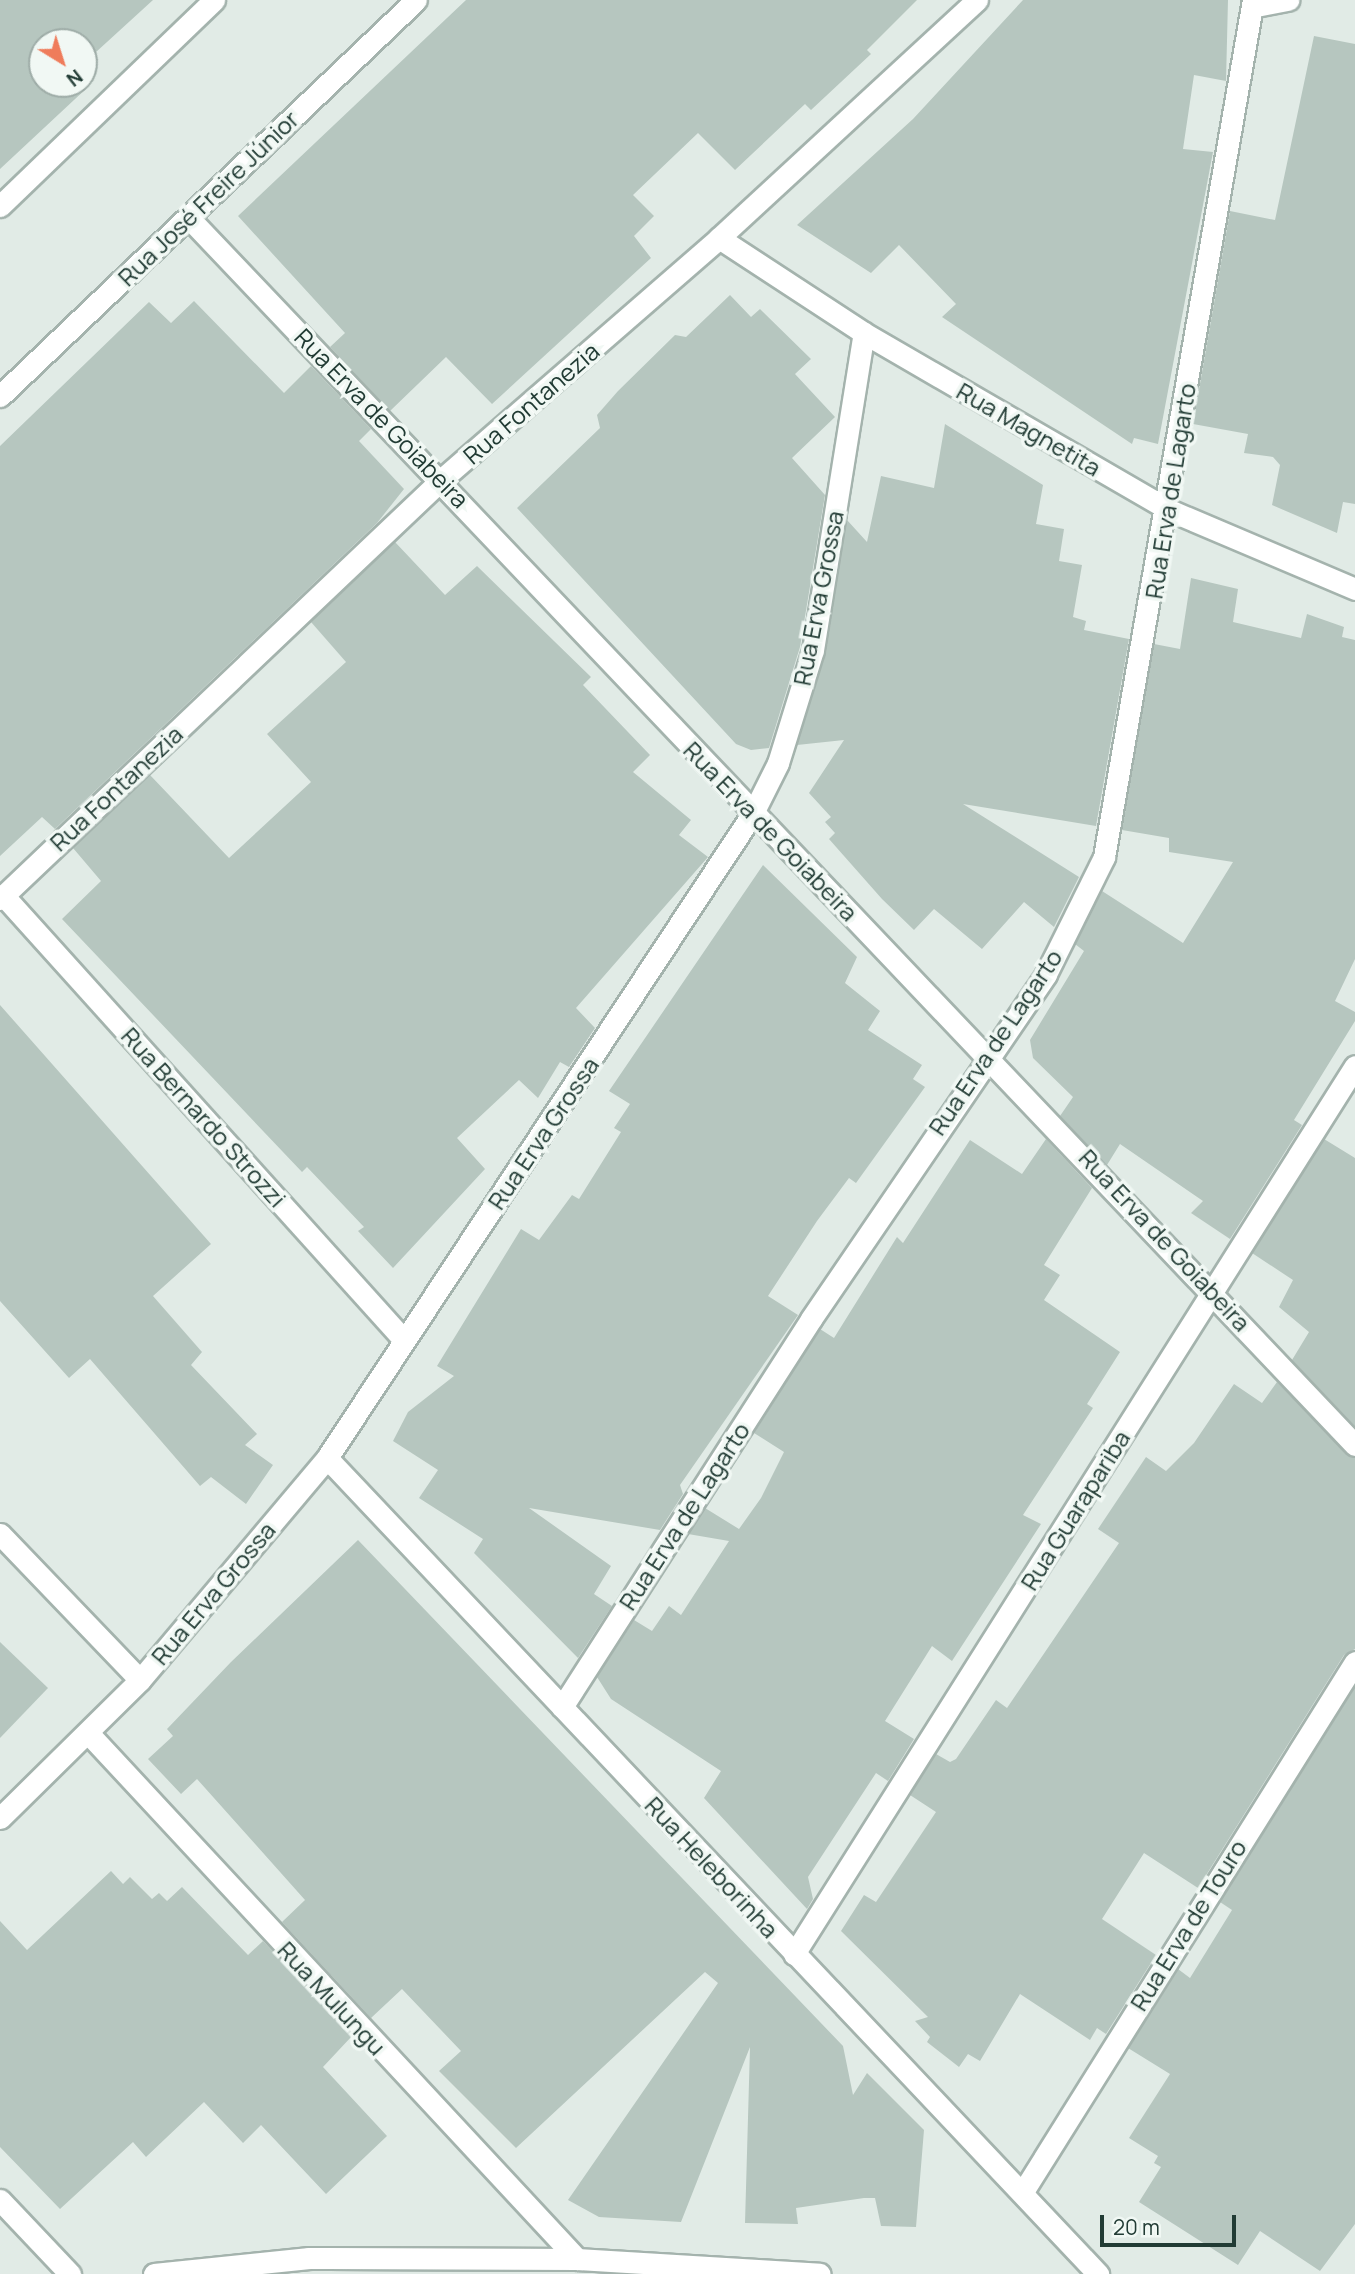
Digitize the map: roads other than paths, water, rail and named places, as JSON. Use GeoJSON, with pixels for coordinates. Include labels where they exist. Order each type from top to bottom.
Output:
{"type":"FeatureCollection","features":[{"type":"Feature","properties":{"kind":"street"},"geometry":{"type":"LineString","coordinates":[[0,206],[214,0]]}},
{"type":"Feature","properties":{"kind":"street","name":"Rua José Freire Júnior"},"geometry":{"type":"LineString","coordinates":[[0,396],[416,0]]}},
{"type":"Feature","properties":{"kind":"street","name":"Rua Fontanezia"},"geometry":{"type":"LineString","coordinates":[[2,897],[442,479],[719,238],[977,0]]}},
{"type":"Feature","properties":{"kind":"street"},"geometry":{"type":"LineString","coordinates":[[1254,3],[1288,0]]}},
{"type":"Feature","properties":{"kind":"street","name":"Rua Erva de Lagarto"},"geometry":{"type":"LineString","coordinates":[[562,1707],[986,1053],[1046,974],[1104,857],[1169,510],[1221,177],[1254,3]]}},
{"type":"Feature","properties":{"kind":"street","name":"Rua Erva de Goiabeira"},"geometry":{"type":"LineString","coordinates":[[188,217],[442,479],[752,813],[1213,1289],[1355,1445]]}},
{"type":"Feature","properties":{"kind":"street","name":"Rua Magnetita"},"geometry":{"type":"LineString","coordinates":[[719,238],[864,333],[1169,510],[1355,589]]}},
{"type":"Feature","properties":{"kind":"street","name":"Rua Erva Grossa"},"geometry":{"type":"LineString","coordinates":[[0,1818],[89,1734],[140,1680],[327,1458],[752,813],[778,763],[813,650],[864,333]]}},
{"type":"Feature","properties":{"kind":"street","name":"Rua Bernardo Strozzi"},"geometry":{"type":"LineString","coordinates":[[2,897],[404,1340]]}},
{"type":"Feature","properties":{"kind":"street","name":"Rua Guarapariba"},"geometry":{"type":"LineString","coordinates":[[794,1954],[1355,1066]]}},
{"type":"Feature","properties":{"kind":"street","name":"Rua Heleborinha"},"geometry":{"type":"LineString","coordinates":[[327,1458],[794,1954],[1024,2190],[1098,2274]]}},
{"type":"Feature","properties":{"kind":"street"},"geometry":{"type":"LineString","coordinates":[[0,1534],[140,1680]]}},
{"type":"Feature","properties":{"kind":"street","name":"Rua Erva de Touro"},"geometry":{"type":"LineString","coordinates":[[1024,2190],[1355,1662]]}},
{"type":"Feature","properties":{"kind":"street","name":"Rua Mulungu"},"geometry":{"type":"LineString","coordinates":[[89,1734],[578,2259]]}},
{"type":"Feature","properties":{"kind":"street"},"geometry":{"type":"LineString","coordinates":[[0,2200],[71,2274]]}},
{"type":"Feature","properties":{"kind":"street"},"geometry":{"type":"LineString","coordinates":[[154,2274],[224,2268],[578,2259],[820,2274]]}}]}
